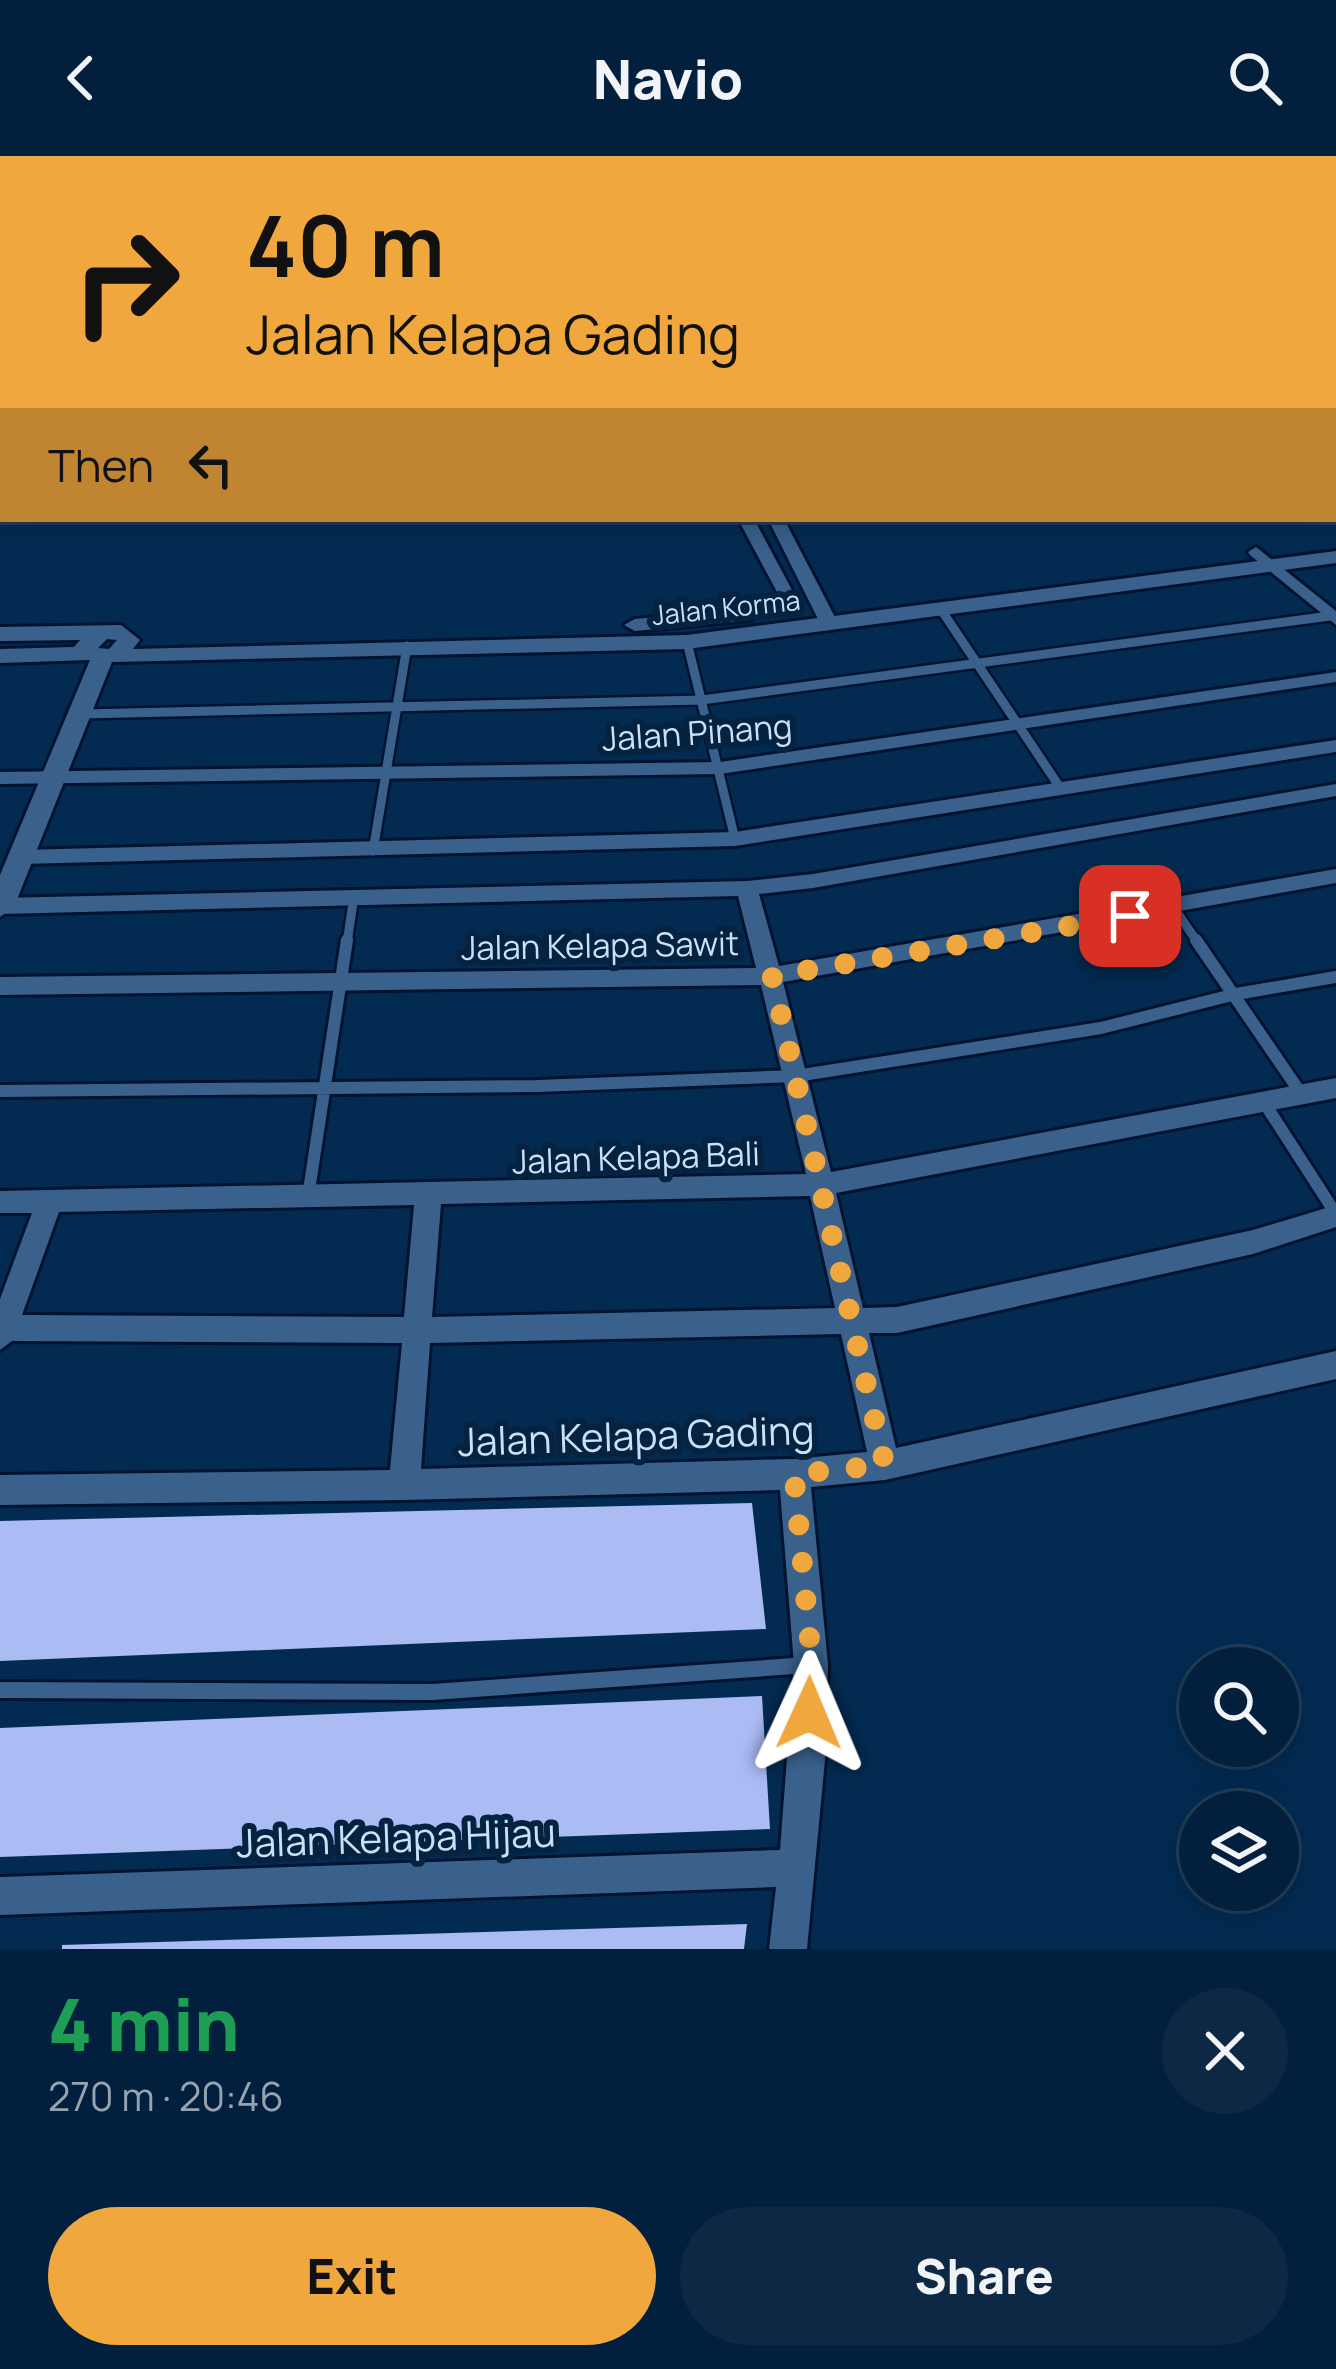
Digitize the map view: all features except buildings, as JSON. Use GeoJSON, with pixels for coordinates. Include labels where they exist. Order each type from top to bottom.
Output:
{"type":"FeatureCollection","features":[{"type":"Feature","properties":{"kind":"street"},"geometry":{"type":"LineString","coordinates":[[741,615],[781,601],[785,592],[748,522]]}},
{"type":"Feature","properties":{"kind":"street"},"geometry":{"type":"LineString","coordinates":[[777,522],[824,616]]}},
{"type":"Feature","properties":{"kind":"street","name":"Jalan Korma"},"geometry":{"type":"LineString","coordinates":[[107,645],[626,626],[741,615],[942,611],[1264,559],[1336,541]]}},
{"type":"Feature","properties":{"kind":"street","name":"Jalan Korma"},"geometry":{"type":"LineString","coordinates":[[107,645],[686,642],[824,616],[1264,559],[1336,557]]}},
{"type":"Feature","properties":{"kind":"street"},"geometry":{"type":"LineString","coordinates":[[1264,559],[1333,618]]}},
{"type":"Feature","properties":{"kind":"street"},"geometry":{"type":"LineString","coordinates":[[0,634],[107,645]]}},
{"type":"Feature","properties":{"kind":"street"},"geometry":{"type":"LineString","coordinates":[[0,656],[107,645]]}},
{"type":"Feature","properties":{"kind":"street"},"geometry":{"type":"LineString","coordinates":[[107,645],[57,777],[10,857],[0,907],[747,887],[813,881],[1336,790]]}},
{"type":"Feature","properties":{"kind":"street","name":"Jalan Pinang"},"geometry":{"type":"LineString","coordinates":[[0,778],[720,768],[1336,677]]}},
{"type":"Feature","properties":{"kind":"street"},"geometry":{"type":"LineString","coordinates":[[10,857],[735,839],[1336,746]]}},
{"type":"Feature","properties":{"kind":"street","name":"Jalan Kelapa Sawit"},"geometry":{"type":"LineString","coordinates":[[0,986],[772,976],[1336,876]]}},
{"type":"Feature","properties":{"kind":"street"},"geometry":{"type":"LineString","coordinates":[[747,887],[796,1076],[885,1465]]}},
{"type":"Feature","properties":{"kind":"street","name":"Jalan Kelapa Bali"},"geometry":{"type":"LineString","coordinates":[[0,1202],[820,1185],[1336,1088]]}},
{"type":"Feature","properties":{"kind":"street"},"geometry":{"type":"LineString","coordinates":[[404,1485],[428,1196]]}},
{"type":"Feature","properties":{"kind":"street"},"geometry":{"type":"LineString","coordinates":[[49,1202],[1,1333],[896,1320],[1230,1247],[1336,1215]]}},
{"type":"Feature","properties":{"kind":"street","name":"Jalan Kelapa Gading"},"geometry":{"type":"LineString","coordinates":[[0,1490],[794,1474],[885,1465],[1336,1365]]}},
{"type":"Feature","properties":{"kind":"street"},"geometry":{"type":"LineString","coordinates":[[788,1949],[812,1665],[794,1474]]}},
{"type":"Feature","properties":{"kind":"street","name":"Jalan Kelapa Hijau"},"geometry":{"type":"LineString","coordinates":[[0,1896],[796,1868]]}},
{"type":"Feature","properties":{"kind":"lane"},"geometry":{"type":"LineString","coordinates":[[942,611],[1061,789]]}},
{"type":"Feature","properties":{"kind":"lane"},"geometry":{"type":"LineString","coordinates":[[82,714],[702,700],[1333,618]]}},
{"type":"Feature","properties":{"kind":"lane"},"geometry":{"type":"LineString","coordinates":[[686,642],[735,839]]}},
{"type":"Feature","properties":{"kind":"lane"},"geometry":{"type":"LineString","coordinates":[[373,850],[407,646]]}},
{"type":"Feature","properties":{"kind":"lane"},"geometry":{"type":"LineString","coordinates":[[308,1197],[354,896]]}},
{"type":"Feature","properties":{"kind":"lane"},"geometry":{"type":"LineString","coordinates":[[1174,908],[1302,1095]]}},
{"type":"Feature","properties":{"kind":"lane"},"geometry":{"type":"LineString","coordinates":[[0,1091],[796,1076],[1101,1028],[1236,994],[1336,976]]}},
{"type":"Feature","properties":{"kind":"lane"},"geometry":{"type":"LineString","coordinates":[[1264,1104],[1336,1215]]}},
{"type":"Feature","properties":{"kind":"lane"},"geometry":{"type":"LineString","coordinates":[[0,1690],[433,1692],[812,1665]]}},
{"type":"Feature","properties":{"kind":"route"},"geometry":{"type":"LineString","coordinates":[[809,1713],[812,1665],[794,1474],[885,1465],[772,976],[1130,916]]}}]}
